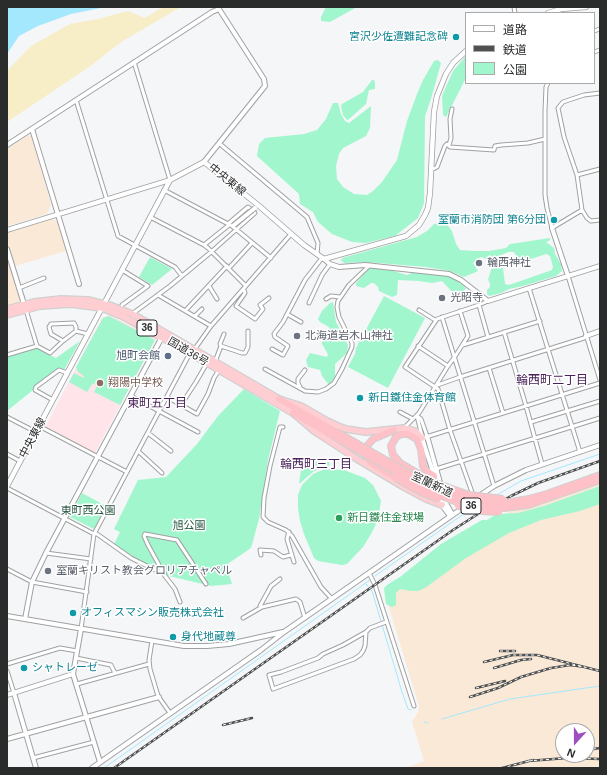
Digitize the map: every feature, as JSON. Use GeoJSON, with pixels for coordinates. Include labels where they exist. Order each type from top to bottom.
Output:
{"type":"FeatureCollection","features":[{"type":"Feature","properties":{"kind":"highway","name":"国道36号"},"geometry":{"type":"LineString","coordinates":[[7,315],[43,300],[72,299],[132,314],[192,351],[207,363],[293,413],[314,431],[357,460],[402,486],[442,505]]}},
{"type":"Feature","properties":{"kind":"highway","name":"国道36号"},"geometry":{"type":"LineString","coordinates":[[103,306],[162,337],[215,362],[279,399],[301,406],[327,421],[346,429],[366,432],[404,428]]}},
{"type":"Feature","properties":{"kind":"highway","name":"国道36号"},"geometry":{"type":"LineString","coordinates":[[7,309],[25,307]]}},
{"type":"Feature","properties":{"kind":"highway","name":"室蘭新道"},"geometry":{"type":"LineString","coordinates":[[279,399],[428,490],[460,503],[480,507],[504,508],[528,505],[600,480]]}},
{"type":"Feature","properties":{"kind":"highway","name":"室蘭新道"},"geometry":{"type":"LineString","coordinates":[[293,413],[442,491],[461,498],[496,503],[529,499],[600,475]]}},
{"type":"Feature","properties":{"kind":"highway"},"geometry":{"type":"LineString","coordinates":[[404,428],[415,431],[424,437]]}},
{"type":"Feature","properties":{"kind":"highway"},"geometry":{"type":"LineString","coordinates":[[394,430],[372,440],[367,446],[366,456],[371,463],[421,492],[443,501],[481,512],[502,512],[522,509],[537,505],[548,499]]}},
{"type":"Feature","properties":{"kind":"highway"},"geometry":{"type":"LineString","coordinates":[[434,471],[425,470],[423,466],[421,449],[417,439],[408,434],[401,434],[396,437],[391,451],[400,463],[441,485],[469,495],[498,499],[529,499]]}},
{"type":"Feature","properties":{"kind":"main road"},"geometry":{"type":"LineString","coordinates":[[556,10],[586,7]]}},
{"type":"Feature","properties":{"kind":"main road"},"geometry":{"type":"LineString","coordinates":[[323,258],[406,236],[423,220],[428,208],[434,112],[437,96],[446,74],[453,63],[465,51]]}},
{"type":"Feature","properties":{"kind":"main road","name":"中央東線"},"geometry":{"type":"LineString","coordinates":[[7,487],[170,180],[204,162],[291,234],[323,258]]}},
{"type":"Feature","properties":{"kind":"street"},"geometry":{"type":"LineString","coordinates":[[7,145],[134,62],[219,9],[265,82],[263,90],[204,162]]}},
{"type":"Feature","properties":{"kind":"street"},"geometry":{"type":"LineString","coordinates":[[7,230],[170,180],[134,62]]}},
{"type":"Feature","properties":{"kind":"street"},"geometry":{"type":"LineString","coordinates":[[424,437],[563,395],[600,382],[547,208],[545,195],[545,110],[546,87],[548,84]]}},
{"type":"Feature","properties":{"kind":"street"},"geometry":{"type":"LineString","coordinates":[[600,93],[584,95],[563,102],[558,108],[564,137],[577,175],[582,210],[591,221],[600,220]]}},
{"type":"Feature","properties":{"kind":"street"},"geometry":{"type":"LineString","coordinates":[[76,100],[118,236],[175,267],[182,276]]}},
{"type":"Feature","properties":{"kind":"street"},"geometry":{"type":"LineString","coordinates":[[431,170],[436,167],[445,146],[447,144],[448,145],[451,138],[450,119],[452,109]]}},
{"type":"Feature","properties":{"kind":"street"},"geometry":{"type":"LineString","coordinates":[[32,129],[79,284]]}},
{"type":"Feature","properties":{"kind":"street"},"geometry":{"type":"LineString","coordinates":[[448,145],[450,147],[494,150],[495,146],[528,143],[545,139]]}},
{"type":"Feature","properties":{"kind":"street"},"geometry":{"type":"LineString","coordinates":[[220,144],[307,217],[318,243],[317,254]]}},
{"type":"Feature","properties":{"kind":"street"},"geometry":{"type":"LineString","coordinates":[[577,175],[600,169]]}},
{"type":"Feature","properties":{"kind":"street"},"geometry":{"type":"LineString","coordinates":[[164,190],[231,225],[271,258]]}},
{"type":"Feature","properties":{"kind":"street"},"geometry":{"type":"LineString","coordinates":[[204,245],[257,206]]}},
{"type":"Feature","properties":{"kind":"street"},"geometry":{"type":"LineString","coordinates":[[132,314],[182,276],[255,213],[248,207],[231,225]]}},
{"type":"Feature","properties":{"kind":"street"},"geometry":{"type":"LineString","coordinates":[[552,228],[582,210]]}},
{"type":"Feature","properties":{"kind":"street"},"geometry":{"type":"LineString","coordinates":[[150,217],[204,245],[212,251],[246,286]]}},
{"type":"Feature","properties":{"kind":"street"},"geometry":{"type":"LineString","coordinates":[[100,762],[74,674],[87,592],[94,534],[192,351],[211,326],[244,290],[291,234]]}},
{"type":"Feature","properties":{"kind":"street"},"geometry":{"type":"LineString","coordinates":[[185,311],[252,243]]}},
{"type":"Feature","properties":{"kind":"street"},"geometry":{"type":"LineString","coordinates":[[7,249],[37,346],[50,353],[76,331]]}},
{"type":"Feature","properties":{"kind":"street"},"geometry":{"type":"LineString","coordinates":[[272,349],[283,355],[288,346],[275,337],[274,334],[287,314],[305,280],[323,258],[330,264],[342,267],[370,265],[449,274],[461,280],[488,301]]}},
{"type":"Feature","properties":{"kind":"street"},"geometry":{"type":"LineString","coordinates":[[309,304],[322,275],[330,264]]}},
{"type":"Feature","properties":{"kind":"street"},"geometry":{"type":"LineString","coordinates":[[265,369],[305,391],[318,392],[329,388],[334,383],[351,350],[352,343],[342,325],[338,313],[337,307],[340,297],[354,279],[370,265]]}},
{"type":"Feature","properties":{"kind":"street"},"geometry":{"type":"LineString","coordinates":[[475,499],[450,430],[438,389],[405,367],[435,320],[488,301],[600,266]]}},
{"type":"Feature","properties":{"kind":"street"},"geometry":{"type":"LineString","coordinates":[[122,270],[148,286],[122,305]]}},
{"type":"Feature","properties":{"kind":"street"},"geometry":{"type":"LineString","coordinates":[[19,288],[44,278]]}},
{"type":"Feature","properties":{"kind":"street"},"geometry":{"type":"LineString","coordinates":[[209,286],[217,299]]}},
{"type":"Feature","properties":{"kind":"street"},"geometry":{"type":"LineString","coordinates":[[530,288],[580,452]]}},
{"type":"Feature","properties":{"kind":"street"},"geometry":{"type":"LineString","coordinates":[[244,290],[245,293],[236,306],[255,319],[263,309],[260,305],[269,298]]}},
{"type":"Feature","properties":{"kind":"street"},"geometry":{"type":"LineString","coordinates":[[158,295],[211,326]]}},
{"type":"Feature","properties":{"kind":"street"},"geometry":{"type":"LineString","coordinates":[[326,299],[331,296],[340,297]]}},
{"type":"Feature","properties":{"kind":"street"},"geometry":{"type":"LineString","coordinates":[[479,305],[488,337]]}},
{"type":"Feature","properties":{"kind":"street"},"geometry":{"type":"LineString","coordinates":[[194,316],[202,309]]}},
{"type":"Feature","properties":{"kind":"street"},"geometry":{"type":"LineString","coordinates":[[419,310],[435,320]]}},
{"type":"Feature","properties":{"kind":"street"},"geometry":{"type":"LineString","coordinates":[[404,428],[417,416],[468,336],[460,311]]}},
{"type":"Feature","properties":{"kind":"street"},"geometry":{"type":"LineString","coordinates":[[287,314],[301,322]]}},
{"type":"Feature","properties":{"kind":"street"},"geometry":{"type":"LineString","coordinates":[[442,317],[494,486]]}},
{"type":"Feature","properties":{"kind":"street"},"geometry":{"type":"LineString","coordinates":[[463,345],[540,321]]}},
{"type":"Feature","properties":{"kind":"street"},"geometry":{"type":"LineString","coordinates":[[63,341],[51,334],[49,326],[51,324],[74,323],[76,331]]}},
{"type":"Feature","properties":{"kind":"street"},"geometry":{"type":"LineString","coordinates":[[76,331],[88,334]]}},
{"type":"Feature","properties":{"kind":"street"},"geometry":{"type":"LineString","coordinates":[[221,346],[245,353],[248,347],[248,331]]}},
{"type":"Feature","properties":{"kind":"street"},"geometry":{"type":"LineString","coordinates":[[435,386],[584,338],[600,331]]}},
{"type":"Feature","properties":{"kind":"street"},"geometry":{"type":"LineString","coordinates":[[504,332],[542,464]]}},
{"type":"Feature","properties":{"kind":"street"},"geometry":{"type":"LineString","coordinates":[[215,362],[224,334]]}},
{"type":"Feature","properties":{"kind":"street"},"geometry":{"type":"LineString","coordinates":[[25,619],[32,582],[46,553],[162,337]]}},
{"type":"Feature","properties":{"kind":"street"},"geometry":{"type":"LineString","coordinates":[[7,355],[37,346]]}},
{"type":"Feature","properties":{"kind":"street"},"geometry":{"type":"LineString","coordinates":[[418,346],[448,366]]}},
{"type":"Feature","properties":{"kind":"street"},"geometry":{"type":"LineString","coordinates":[[181,405],[207,363]]}},
{"type":"Feature","properties":{"kind":"street"},"geometry":{"type":"LineString","coordinates":[[489,368],[503,413]]}},
{"type":"Feature","properties":{"kind":"street"},"geometry":{"type":"LineString","coordinates":[[53,400],[35,390],[36,387],[59,370],[67,373]]}},
{"type":"Feature","properties":{"kind":"street"},"geometry":{"type":"LineString","coordinates":[[167,397],[197,414],[219,370]]}},
{"type":"Feature","properties":{"kind":"street"},"geometry":{"type":"LineString","coordinates":[[301,388],[298,383],[298,379],[304,370]]}},
{"type":"Feature","properties":{"kind":"street"},"geometry":{"type":"LineString","coordinates":[[131,396],[198,432]]}},
{"type":"Feature","properties":{"kind":"street"},"geometry":{"type":"LineString","coordinates":[[531,422],[600,401]]}},
{"type":"Feature","properties":{"kind":"street"},"geometry":{"type":"LineString","coordinates":[[400,412],[413,419]]}},
{"type":"Feature","properties":{"kind":"street"},"geometry":{"type":"LineString","coordinates":[[417,416],[434,471],[442,505],[451,515]]}},
{"type":"Feature","properties":{"kind":"street"},"geometry":{"type":"LineString","coordinates":[[7,417],[36,432]]}},
{"type":"Feature","properties":{"kind":"street"},"geometry":{"type":"LineString","coordinates":[[434,471],[535,437],[600,418]]}},
{"type":"Feature","properties":{"kind":"street"},"geometry":{"type":"LineString","coordinates":[[39,426],[127,472]]}},
{"type":"Feature","properties":{"kind":"street"},"geometry":{"type":"LineString","coordinates":[[283,427],[280,427],[270,466],[262,517],[268,522],[289,532],[322,587],[332,600]]}},
{"type":"Feature","properties":{"kind":"street"},"geometry":{"type":"LineString","coordinates":[[148,433],[171,451]]}},
{"type":"Feature","properties":{"kind":"street"},"geometry":{"type":"LineString","coordinates":[[92,768],[494,486],[526,470],[600,445]]}},
{"type":"Feature","properties":{"kind":"street"},"geometry":{"type":"LineString","coordinates":[[138,451],[162,473]]}},
{"type":"Feature","properties":{"kind":"street"},"geometry":{"type":"LineString","coordinates":[[7,454],[20,461]]}},
{"type":"Feature","properties":{"kind":"street"},"geometry":{"type":"LineString","coordinates":[[434,471],[451,515]]}},
{"type":"Feature","properties":{"kind":"street"},"geometry":{"type":"LineString","coordinates":[[7,487],[94,534],[97,534],[131,558],[164,573]]}},
{"type":"Feature","properties":{"kind":"street"},"geometry":{"type":"LineString","coordinates":[[289,532],[287,539],[294,562]]}},
{"type":"Feature","properties":{"kind":"street"},"geometry":{"type":"LineString","coordinates":[[180,602],[175,589],[164,573],[144,536],[145,534],[177,540],[206,584]]}},
{"type":"Feature","properties":{"kind":"street"},"geometry":{"type":"LineString","coordinates":[[261,555],[260,550],[274,551],[283,557],[291,555]]}},
{"type":"Feature","properties":{"kind":"street"},"geometry":{"type":"LineString","coordinates":[[46,553],[91,559]]}},
{"type":"Feature","properties":{"kind":"street"},"geometry":{"type":"LineString","coordinates":[[7,569],[32,582],[87,592]]}},
{"type":"Feature","properties":{"kind":"street"},"geometry":{"type":"LineString","coordinates":[[369,573],[375,585],[383,623],[414,706]]}},
{"type":"Feature","properties":{"kind":"street"},"geometry":{"type":"LineString","coordinates":[[260,608],[272,586],[280,580]]}},
{"type":"Feature","properties":{"kind":"street"},"geometry":{"type":"LineString","coordinates":[[243,618],[260,608],[296,599],[300,602],[304,618]]}},
{"type":"Feature","properties":{"kind":"street"},"geometry":{"type":"LineString","coordinates":[[7,616],[184,646],[214,646],[244,642],[284,632]]}},
{"type":"Feature","properties":{"kind":"street"},"geometry":{"type":"LineString","coordinates":[[366,632],[363,651],[354,659],[273,689],[269,675],[318,658],[323,654],[344,645],[370,628],[383,623]]}},
{"type":"Feature","properties":{"kind":"street"},"geometry":{"type":"LineString","coordinates":[[152,641],[149,664],[159,698],[170,713]]}},
{"type":"Feature","properties":{"kind":"street"},"geometry":{"type":"LineString","coordinates":[[7,664],[60,648],[77,651]]}},
{"type":"Feature","properties":{"kind":"street"},"geometry":{"type":"LineString","coordinates":[[76,658],[112,664],[115,673]]}},
{"type":"Feature","properties":{"kind":"street"},"geometry":{"type":"LineString","coordinates":[[76,684],[149,664]]}},
{"type":"Feature","properties":{"kind":"street"},"geometry":{"type":"LineString","coordinates":[[7,671],[36,768]]}},
{"type":"Feature","properties":{"kind":"street"},"geometry":{"type":"LineString","coordinates":[[7,695],[74,674]]}},
{"type":"Feature","properties":{"kind":"street"},"geometry":{"type":"LineString","coordinates":[[7,739],[159,698]]}},
{"type":"Feature","properties":{"kind":"street"},"geometry":{"type":"LineString","coordinates":[[34,758],[94,742]]}},
{"type":"Feature","properties":{"kind":"shaded area"},"geometry":{"type":"Polygon","coordinates":[[[28,135],[31,136],[51,205],[47,214],[7,226],[7,149],[28,135]]]}},
{"type":"Feature","properties":{"kind":"shaded area"},"geometry":{"type":"Polygon","coordinates":[[[53,219],[58,222],[66,251],[15,266],[7,239],[7,232],[53,219]]]}},
{"type":"Feature","properties":{"kind":"shaded area"},"geometry":{"type":"Polygon","coordinates":[[[7,256],[20,299],[19,302],[7,306],[7,256]]]}},
{"type":"Feature","properties":{"kind":"shaded area","name":"翔陽中学校"},"geometry":{"type":"Polygon","coordinates":[[[109,315],[154,338],[155,340],[95,453],[46,428],[46,426],[102,318],[109,315]]]}},
{"type":"Feature","properties":{"kind":"shaded area"},"geometry":{"type":"Polygon","coordinates":[[[600,481],[600,768],[405,768],[424,761],[412,722],[418,712],[419,706],[384,591],[452,543],[522,505],[600,481]]]}},
{"type":"Feature","properties":{"kind":"green space"},"geometry":{"type":"Polygon","coordinates":[[[326,7],[357,7],[330,22],[321,21],[321,17],[326,7]]]}},
{"type":"Feature","properties":{"kind":"green space"},"geometry":{"type":"Polygon","coordinates":[[[465,57],[465,80],[446,117],[443,115],[442,96],[453,71],[465,57]]]}},
{"type":"Feature","properties":{"kind":"green space"},"geometry":{"type":"Polygon","coordinates":[[[438,60],[441,63],[425,116],[424,203],[418,218],[395,236],[366,243],[352,242],[332,234],[318,222],[313,212],[300,204],[299,194],[257,156],[259,144],[265,138],[304,134],[317,130],[326,119],[333,103],[338,103],[341,114],[345,121],[349,123],[371,106],[370,128],[366,136],[343,148],[339,154],[336,166],[337,179],[343,187],[354,194],[367,195],[382,182],[397,160],[407,121],[417,94],[434,61],[438,60]]]}},
{"type":"Feature","properties":{"kind":"green space"},"geometry":{"type":"Polygon","coordinates":[[[372,80],[374,80],[375,83],[375,89],[369,90],[366,104],[347,120],[343,115],[342,104],[363,92],[372,80]]]}},
{"type":"Feature","properties":{"kind":"green space"},"geometry":{"type":"Polygon","coordinates":[[[446,223],[452,231],[456,244],[460,250],[489,251],[506,248],[510,244],[550,238],[549,241],[546,242],[554,248],[555,254],[561,264],[562,271],[556,276],[489,296],[487,294],[487,290],[490,287],[488,280],[495,263],[497,262],[503,268],[505,284],[509,285],[552,270],[553,267],[550,256],[546,254],[525,261],[521,264],[514,252],[508,252],[486,259],[481,257],[473,263],[478,271],[464,277],[450,271],[426,267],[366,262],[345,263],[341,261],[342,258],[417,237],[427,231],[434,224],[446,223]]]}},
{"type":"Feature","properties":{"kind":"green space"},"geometry":{"type":"Polygon","coordinates":[[[150,257],[172,269],[152,285],[139,277],[150,257]]]}},
{"type":"Feature","properties":{"kind":"green space"},"geometry":{"type":"Polygon","coordinates":[[[372,267],[383,268],[407,275],[412,273],[439,274],[453,278],[466,289],[456,296],[442,281],[432,283],[398,280],[397,295],[392,297],[379,291],[378,287],[374,283],[371,283],[364,288],[356,286],[356,283],[368,269],[372,267]]]}},
{"type":"Feature","properties":{"kind":"green space"},"geometry":{"type":"Polygon","coordinates":[[[384,296],[425,318],[388,388],[348,367],[355,354],[356,348],[384,296]]]}},
{"type":"Feature","properties":{"kind":"green space"},"geometry":{"type":"Polygon","coordinates":[[[333,302],[336,322],[348,345],[347,353],[335,364],[335,377],[329,385],[322,376],[320,370],[308,367],[306,360],[310,353],[327,357],[328,354],[322,344],[322,341],[330,331],[329,327],[320,322],[318,319],[322,311],[333,302]]]}},
{"type":"Feature","properties":{"kind":"green space"},"geometry":{"type":"Polygon","coordinates":[[[109,316],[155,340],[120,405],[94,392],[97,386],[93,383],[87,392],[69,382],[74,373],[84,378],[84,376],[78,372],[76,367],[103,318],[109,316]]]}},
{"type":"Feature","properties":{"kind":"green space"},"geometry":{"type":"Polygon","coordinates":[[[80,341],[64,370],[59,368],[35,386],[33,390],[7,411],[7,357],[37,348],[56,358],[80,341]]]}},
{"type":"Feature","properties":{"kind":"green space","name":"旭公園"},"geometry":{"type":"Polygon","coordinates":[[[244,389],[280,411],[268,460],[259,519],[251,548],[226,565],[232,584],[211,586],[169,576],[137,560],[114,544],[120,532],[114,529],[138,480],[166,477],[197,444],[218,416],[244,389]]]}},
{"type":"Feature","properties":{"kind":"green space"},"geometry":{"type":"Polygon","coordinates":[[[305,460],[329,462],[330,464],[328,467],[321,468],[313,472],[299,484],[302,464],[305,460]]]}},
{"type":"Feature","properties":{"kind":"green space","name":"新日鐵住金球場"},"geometry":{"type":"Polygon","coordinates":[[[325,469],[344,470],[365,478],[373,485],[381,501],[378,520],[371,534],[363,547],[347,564],[342,565],[318,561],[314,558],[300,521],[298,495],[302,485],[313,474],[325,469]]]}},
{"type":"Feature","properties":{"kind":"green space"},"geometry":{"type":"Polygon","coordinates":[[[600,486],[600,504],[580,511],[541,520],[509,533],[466,558],[425,588],[418,591],[400,589],[396,593],[396,605],[392,607],[386,604],[384,588],[387,585],[400,577],[441,544],[482,520],[487,520],[497,514],[518,513],[544,506],[600,486]]]}},
{"type":"Feature","properties":{"kind":"green space","name":"東町西公園"},"geometry":{"type":"Polygon","coordinates":[[[82,493],[106,506],[94,529],[70,517],[82,493]]]}},
{"type":"Feature","properties":{"kind":"sand"},"geometry":{"type":"Polygon","coordinates":[[[163,7],[181,7],[121,42],[92,65],[7,122],[7,71],[31,46],[70,24],[98,19],[128,11],[145,18],[163,7]]]}},
{"type":"Feature","properties":{"kind":"water"},"geometry":{"type":"Polygon","coordinates":[[[7,7],[106,7],[71,14],[38,26],[19,36],[7,54],[7,7]]]}},
{"type":"Feature","properties":{"kind":"waterway"},"geometry":{"type":"LineString","coordinates":[[495,496],[521,481],[600,454]]}},
{"type":"Feature","properties":{"kind":"waterway"},"geometry":{"type":"LineString","coordinates":[[375,576],[468,511]]}},
{"type":"Feature","properties":{"kind":"waterway"},"geometry":{"type":"LineString","coordinates":[[104,768],[370,580]]}},
{"type":"Feature","properties":{"kind":"waterway"},"geometry":{"type":"LineString","coordinates":[[366,584],[372,591],[402,692],[408,709],[411,710]]}},
{"type":"Feature","properties":{"kind":"waterway"},"geometry":{"type":"LineString","coordinates":[[442,719],[510,699],[600,686]]}},
{"type":"Feature","properties":{"kind":"waterway"},"geometry":{"type":"LineString","coordinates":[[424,722],[428,723]]}},
{"type":"Feature","properties":{"kind":"railway"},"geometry":{"type":"LineString","coordinates":[[114,768],[478,514],[538,483],[600,461]]}},
{"type":"Feature","properties":{"kind":"railway"},"geometry":{"type":"LineString","coordinates":[[500,651],[515,651]]}},
{"type":"Feature","properties":{"kind":"railway"},"geometry":{"type":"LineString","coordinates":[[484,662],[513,655],[537,655],[600,671]]}},
{"type":"Feature","properties":{"kind":"railway"},"geometry":{"type":"LineString","coordinates":[[494,668],[521,660],[531,659]]}},
{"type":"Feature","properties":{"kind":"railway"},"geometry":{"type":"LineString","coordinates":[[470,697],[498,688],[521,677],[551,668],[570,665],[585,667]]}},
{"type":"Feature","properties":{"kind":"railway"},"geometry":{"type":"LineString","coordinates":[[476,688],[505,681]]}},
{"type":"Feature","properties":{"kind":"railway"},"geometry":{"type":"LineString","coordinates":[[223,725],[252,718]]}},
{"type":"Feature","properties":{"kind":"railway"},"geometry":{"type":"LineString","coordinates":[[595,749],[600,748]]}},
{"type":"Feature","properties":{"kind":"railway"},"geometry":{"type":"LineString","coordinates":[[528,761],[567,758],[600,759]]}},
{"type":"Feature","properties":{"kind":"railway"},"geometry":{"type":"LineString","coordinates":[[502,768],[533,760]]}},
{"type":"Feature","properties":{"kind":"place","name":"宮沢少佐遭難記念碑"},"geometry":{"type":"Point","coordinates":[456,37]}},
{"type":"Feature","properties":{"kind":"place","name":"室蘭市消防団 第6分団"},"geometry":{"type":"Point","coordinates":[554,220]}},
{"type":"Feature","properties":{"kind":"place","name":"輪西神社"},"geometry":{"type":"Point","coordinates":[479,263]}},
{"type":"Feature","properties":{"kind":"place","name":"光昭寺"},"geometry":{"type":"Point","coordinates":[442,298]}},
{"type":"Feature","properties":{"kind":"place","name":"北海道岩木山神社"},"geometry":{"type":"Point","coordinates":[297,336]}},
{"type":"Feature","properties":{"kind":"place","name":"旭町会館"},"geometry":{"type":"Point","coordinates":[168,356]}},
{"type":"Feature","properties":{"kind":"place","name":"翔陽中学校"},"geometry":{"type":"Point","coordinates":[100,383]}},
{"type":"Feature","properties":{"kind":"place","name":"新日鐵住金体育館"},"geometry":{"type":"Point","coordinates":[360,398]}},
{"type":"Feature","properties":{"kind":"place","name":"新日鐵住金球場"},"geometry":{"type":"Point","coordinates":[339,518]}},
{"type":"Feature","properties":{"kind":"place","name":"室蘭キリスト教会グロリアチャペル"},"geometry":{"type":"Point","coordinates":[48,571]}},
{"type":"Feature","properties":{"kind":"place","name":"オフィスマシン販売株式会社"},"geometry":{"type":"Point","coordinates":[73,613]}},
{"type":"Feature","properties":{"kind":"place","name":"身代地蔵尊"},"geometry":{"type":"Point","coordinates":[173,637]}},
{"type":"Feature","properties":{"kind":"place","name":"シャトレーゼ"},"geometry":{"type":"Point","coordinates":[24,668]}},
{"type":"Feature","properties":{"kind":"district","name":"輪西町二丁目"},"geometry":{"type":"Point","coordinates":[552,381]}},
{"type":"Feature","properties":{"kind":"district","name":"東町五丁目"},"geometry":{"type":"Point","coordinates":[157,404]}},
{"type":"Feature","properties":{"kind":"district","name":"輪西町三丁目"},"geometry":{"type":"Point","coordinates":[316,465]}}]}
